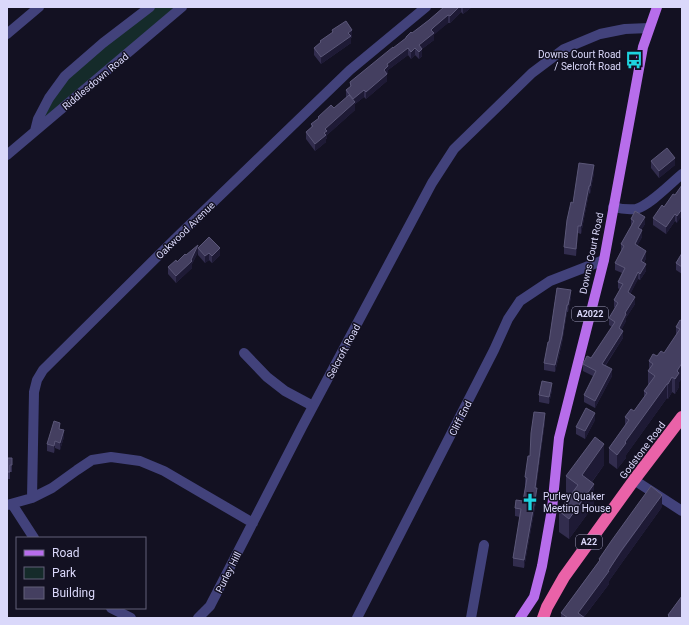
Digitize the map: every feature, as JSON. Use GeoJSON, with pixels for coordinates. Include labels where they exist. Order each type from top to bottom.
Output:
{"type":"FeatureCollection","features":[{"type":"Feature","properties":{"kind":"highway","name":"Godstone Road"},"geometry":{"type":"LineString","coordinates":[[543,618],[564,577],[682,416]]}},
{"type":"Feature","properties":{"kind":"main road","name":"Downs Court Road"},"geometry":{"type":"LineString","coordinates":[[520,618],[534,597],[542,566],[552,509],[559,438],[604,260],[638,68],[648,28],[656,7]]}},
{"type":"Feature","properties":{"kind":"street"},"geometry":{"type":"LineString","coordinates":[[7,34],[39,7]]}},
{"type":"Feature","properties":{"kind":"street"},"geometry":{"type":"LineString","coordinates":[[35,131],[38,120],[49,98],[65,76],[103,43],[150,7]]}},
{"type":"Feature","properties":{"kind":"street","name":"Riddlesdown Road"},"geometry":{"type":"LineString","coordinates":[[7,155],[182,7]]}},
{"type":"Feature","properties":{"kind":"street","name":"Oakwood Avenue"},"geometry":{"type":"LineString","coordinates":[[32,498],[34,392],[37,380],[43,370],[177,237],[350,70],[426,7]]}},
{"type":"Feature","properties":{"kind":"street","name":"Selcroft Road"},"geometry":{"type":"LineString","coordinates":[[253,523],[313,406],[432,183],[454,149],[532,73],[564,50],[600,34],[625,29],[648,28]]}},
{"type":"Feature","properties":{"kind":"street"},"geometry":{"type":"LineString","coordinates":[[613,207],[626,209],[637,208],[649,202],[682,174]]}},
{"type":"Feature","properties":{"kind":"street","name":"Cliff End"},"geometry":{"type":"LineString","coordinates":[[357,618],[494,350],[508,319],[520,301],[550,281],[604,260]]}},
{"type":"Feature","properties":{"kind":"street"},"geometry":{"type":"LineString","coordinates":[[244,353],[267,377],[285,391],[313,406]]}},
{"type":"Feature","properties":{"kind":"street"},"geometry":{"type":"LineString","coordinates":[[33,537],[9,504],[32,498],[52,488],[92,460],[111,457],[140,461],[164,471],[253,523]]}},
{"type":"Feature","properties":{"kind":"street"},"geometry":{"type":"LineString","coordinates":[[634,480],[682,511]]}},
{"type":"Feature","properties":{"kind":"street","name":"Purley Hill"},"geometry":{"type":"LineString","coordinates":[[198,618],[210,606],[253,523]]}},
{"type":"Feature","properties":{"kind":"street"},"geometry":{"type":"LineString","coordinates":[[471,618],[484,545]]}},
{"type":"Feature","properties":{"kind":"street"},"geometry":{"type":"LineString","coordinates":[[114,609],[131,618]]}},
{"type":"Feature","properties":{"kind":"green space"},"geometry":{"type":"Polygon","coordinates":[[[155,7],[175,7],[40,122],[52,100],[67,79],[105,45],[155,7]]]}},
{"type":"Feature","properties":{"kind":"building"},"geometry":{"type":"Polygon","coordinates":[[[444,7],[459,7],[450,16],[448,15],[431,30],[434,33],[419,45],[422,49],[419,52],[415,48],[411,52],[408,48],[387,64],[388,66],[384,70],[387,74],[366,92],[364,90],[353,99],[346,90],[351,86],[350,82],[444,7]]]}},
{"type":"Feature","properties":{"kind":"building"},"geometry":{"type":"Polygon","coordinates":[[[346,21],[352,30],[348,33],[351,36],[321,57],[314,48],[321,42],[320,41],[333,32],[332,30],[346,21]]]}},
{"type":"Feature","properties":{"kind":"building"},"geometry":{"type":"Polygon","coordinates":[[[349,95],[355,102],[325,129],[327,131],[324,133],[326,135],[315,144],[306,132],[313,126],[311,124],[331,105],[334,108],[349,95]]]}},
{"type":"Feature","properties":{"kind":"building"},"geometry":{"type":"Polygon","coordinates":[[[667,148],[675,158],[659,171],[651,161],[667,148]]]}},
{"type":"Feature","properties":{"kind":"building"},"geometry":{"type":"Polygon","coordinates":[[[579,163],[594,165],[581,226],[578,226],[576,249],[564,247],[567,220],[571,202],[573,203],[579,163]]]}},
{"type":"Feature","properties":{"kind":"building"},"geometry":{"type":"Polygon","coordinates":[[[682,185],[682,209],[677,216],[675,214],[666,227],[653,218],[662,205],[664,207],[673,194],[675,195],[682,185]]]}},
{"type":"Feature","properties":{"kind":"building"},"geometry":{"type":"Polygon","coordinates":[[[635,211],[645,217],[638,228],[642,230],[635,244],[646,251],[641,261],[646,264],[640,274],[638,272],[628,292],[635,297],[625,313],[626,314],[619,328],[623,331],[602,364],[612,369],[595,401],[584,395],[596,371],[583,364],[587,356],[591,358],[615,322],[609,318],[618,303],[614,300],[623,284],[618,282],[625,268],[615,263],[624,246],[621,244],[634,221],[631,219],[635,211]]]}},
{"type":"Feature","properties":{"kind":"building"},"geometry":{"type":"Polygon","coordinates":[[[209,237],[220,248],[212,256],[209,253],[205,256],[198,248],[209,237]]]}},
{"type":"Feature","properties":{"kind":"building"},"geometry":{"type":"Polygon","coordinates":[[[198,245],[191,260],[192,261],[176,276],[168,267],[176,260],[177,262],[198,245]]]}},
{"type":"Feature","properties":{"kind":"building"},"geometry":{"type":"Polygon","coordinates":[[[682,253],[682,267],[676,263],[682,253]]]}},
{"type":"Feature","properties":{"kind":"building"},"geometry":{"type":"Polygon","coordinates":[[[557,288],[571,290],[555,365],[544,363],[549,342],[557,288]]]}},
{"type":"Feature","properties":{"kind":"building"},"geometry":{"type":"Polygon","coordinates":[[[680,320],[682,321],[682,363],[677,371],[679,373],[675,379],[672,377],[617,455],[609,448],[629,420],[625,417],[631,409],[634,411],[647,393],[644,391],[655,376],[648,371],[653,364],[649,361],[653,354],[657,356],[661,351],[664,353],[680,329],[676,327],[680,320]]]}},
{"type":"Feature","properties":{"kind":"building"},"geometry":{"type":"Polygon","coordinates":[[[542,381],[552,383],[549,397],[539,395],[542,381]]]}},
{"type":"Feature","properties":{"kind":"building"},"geometry":{"type":"Polygon","coordinates":[[[586,408],[595,413],[585,431],[576,427],[586,408]]]}},
{"type":"Feature","properties":{"kind":"building"},"geometry":{"type":"Polygon","coordinates":[[[534,412],[545,413],[535,488],[537,488],[524,560],[513,558],[521,509],[515,508],[516,500],[523,501],[527,478],[525,477],[528,456],[530,456],[534,412]]]}},
{"type":"Feature","properties":{"kind":"building"},"geometry":{"type":"Polygon","coordinates":[[[54,421],[60,423],[59,429],[64,430],[60,443],[55,441],[54,446],[47,444],[54,421]]]}},
{"type":"Feature","properties":{"kind":"building"},"geometry":{"type":"Polygon","coordinates":[[[595,437],[604,444],[582,475],[594,484],[569,519],[559,511],[578,485],[566,476],[595,437]]]}},
{"type":"Feature","properties":{"kind":"building"},"geometry":{"type":"Polygon","coordinates":[[[7,458],[12,458],[10,472],[7,472],[7,458]]]}},
{"type":"Feature","properties":{"kind":"building"},"geometry":{"type":"Polygon","coordinates":[[[651,486],[662,495],[578,613],[585,618],[568,618],[561,613],[651,486]]]}},
{"type":"Feature","properties":{"kind":"building"},"geometry":{"type":"Polygon","coordinates":[[[682,596],[682,618],[668,618],[668,615],[682,596]]]}},
{"type":"Feature","properties":{"kind":"place","name":"Downs Court Road / Selcroft Road"},"geometry":{"type":"Point","coordinates":[634,60]}},
{"type":"Feature","properties":{"kind":"place","name":"Purley Quaker Meeting House"},"geometry":{"type":"Point","coordinates":[530,502]}}]}
